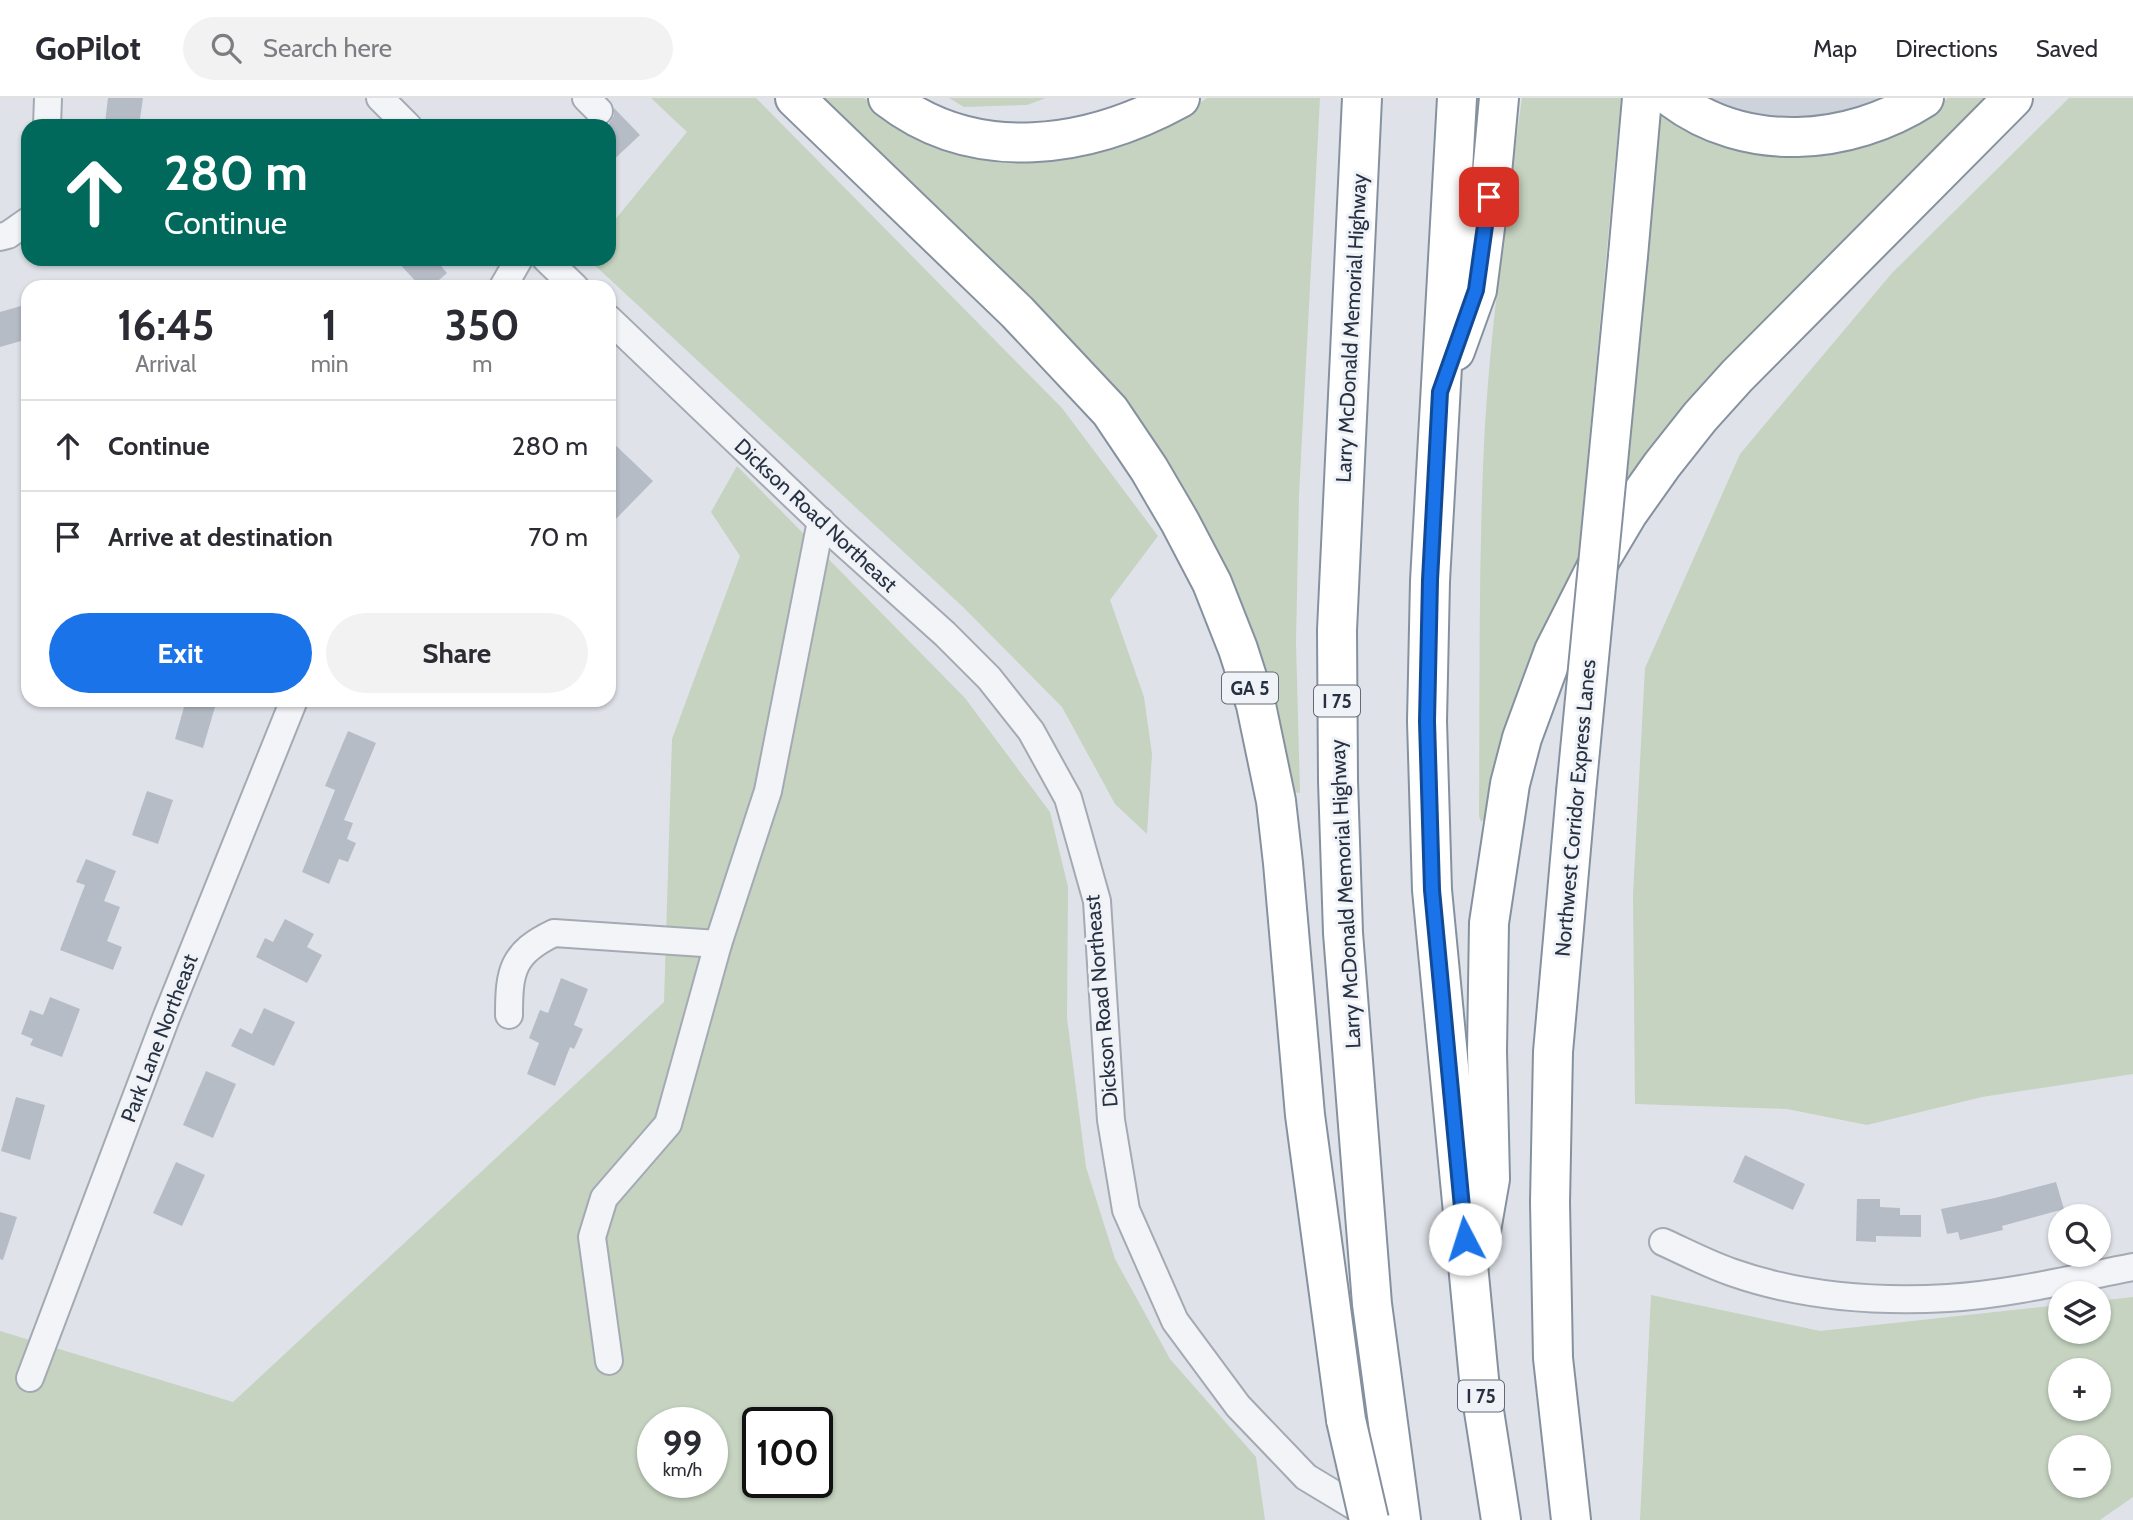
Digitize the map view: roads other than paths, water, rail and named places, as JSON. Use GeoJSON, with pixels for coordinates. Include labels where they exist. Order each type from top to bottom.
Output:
{"type":"FeatureCollection","features":[{"type":"Feature","properties":{"kind":"highway"},"geometry":{"type":"LineString","coordinates":[[888,98],[938,127],[978,139],[1022,143],[1068,140],[1110,130],[1151,114],[1180,98]]}},
{"type":"Feature","properties":{"kind":"highway","name":"Larry McDonald Memorial Highway"},"geometry":{"type":"LineString","coordinates":[[1362,98],[1337,630],[1338,781],[1345,960],[1372,1304],[1401,1520]]}},
{"type":"Feature","properties":{"kind":"highway","name":"I 75"},"geometry":{"type":"LineString","coordinates":[[1457,98],[1430,580],[1427,708],[1432,890],[1479,1379],[1500,1509]]}},
{"type":"Feature","properties":{"kind":"highway"},"geometry":{"type":"LineString","coordinates":[[1440,392],[1476,290],[1499,98]]}},
{"type":"Feature","properties":{"kind":"highway","name":"Northwest Corridor Express Lanes"},"geometry":{"type":"LineString","coordinates":[[1571,1520],[1553,1359],[1550,1202],[1553,1052],[1643,98]]}},
{"type":"Feature","properties":{"kind":"highway"},"geometry":{"type":"LineString","coordinates":[[1672,98],[1712,121],[1746,133],[1790,138],[1839,134],[1904,111],[1924,98]]}},
{"type":"Feature","properties":{"kind":"highway"},"geometry":{"type":"LineString","coordinates":[[1471,1292],[1490,1179],[1487,1051],[1489,923],[1510,783],[1522,738],[1554,651],[1573,609],[1628,513],[1700,417],[1737,376],[2013,98]]}},
{"type":"Feature","properties":{"kind":"highway","name":"GA 5"},"geometry":{"type":"LineString","coordinates":[[801,102],[1017,312],[1110,411],[1150,469],[1212,583],[1256,705],[1276,801],[1304,1115],[1346,1420],[1368,1520]]}},
{"type":"Feature","properties":{"kind":"street"},"geometry":{"type":"LineString","coordinates":[[47,119],[48,98]]}},
{"type":"Feature","properties":{"kind":"street"},"geometry":{"type":"LineString","coordinates":[[380,98],[401,119]]}},
{"type":"Feature","properties":{"kind":"street"},"geometry":{"type":"LineString","coordinates":[[0,237],[21,226]]}},
{"type":"Feature","properties":{"kind":"street"},"geometry":{"type":"LineString","coordinates":[[553,266],[568,280]]}},
{"type":"Feature","properties":{"kind":"street","name":"Dickson Road Northeast"},"geometry":{"type":"LineString","coordinates":[[616,326],[954,643],[989,678],[1031,731],[1068,798],[1097,901],[1111,1121],[1126,1210],[1175,1321],[1238,1406],[1307,1477],[1379,1520]]}},
{"type":"Feature","properties":{"kind":"street"},"geometry":{"type":"LineString","coordinates":[[609,1361],[592,1237],[604,1198],[668,1124],[718,944],[768,792],[821,521]]}},
{"type":"Feature","properties":{"kind":"street","name":"Park Lane Northeast"},"geometry":{"type":"LineString","coordinates":[[30,1378],[171,1006],[290,707]]}},
{"type":"Feature","properties":{"kind":"street"},"geometry":{"type":"LineString","coordinates":[[509,1015],[509,988],[519,957],[532,944],[554,933],[718,944]]}},
{"type":"Feature","properties":{"kind":"street"},"geometry":{"type":"LineString","coordinates":[[1663,1242],[1732,1272],[1784,1286],[1827,1294],[1902,1299],[1951,1298],[2133,1267]]}}]}
